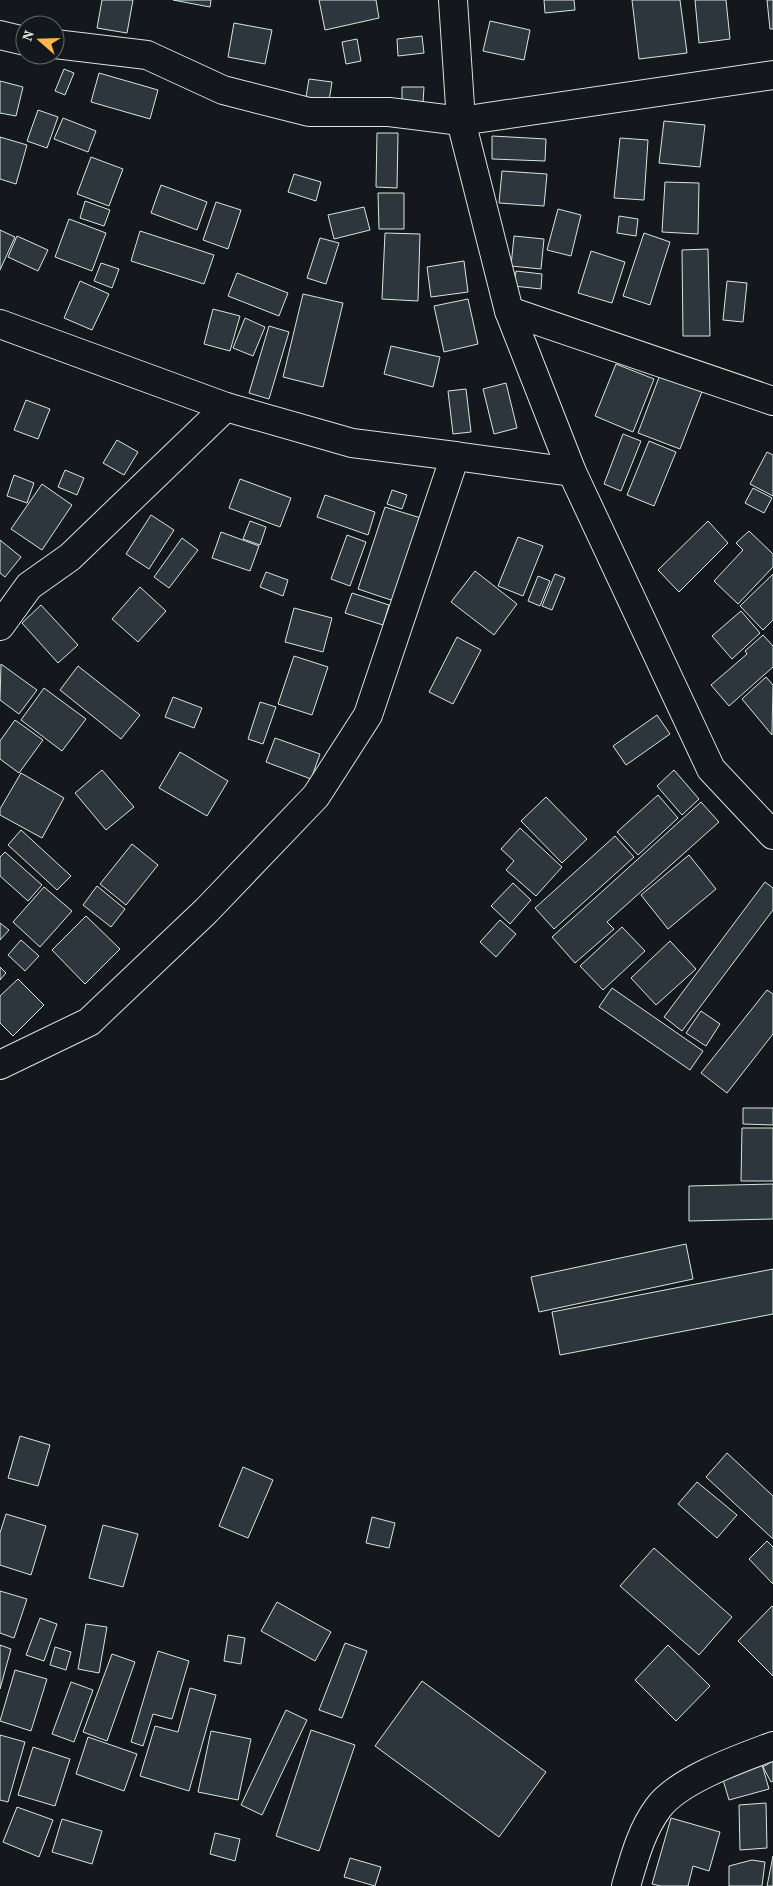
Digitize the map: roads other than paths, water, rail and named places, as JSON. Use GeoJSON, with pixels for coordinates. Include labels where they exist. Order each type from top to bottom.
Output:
{"type":"FeatureCollection","features":[{"type":"Feature","properties":{"kind":"street"},"geometry":{"type":"LineString","coordinates":[[453,0],[461,121],[509,311],[572,472],[712,769],[773,835]]}},
{"type":"Feature","properties":{"kind":"street"},"geometry":{"type":"LineString","coordinates":[[0,35],[15,39]]}},
{"type":"Feature","properties":{"kind":"street"},"geometry":{"type":"LineString","coordinates":[[65,45],[147,55],[223,90],[309,112],[389,112],[461,121],[773,74]]}},
{"type":"Feature","properties":{"kind":"street"},"geometry":{"type":"LineString","coordinates":[[509,311],[773,401]]}},
{"type":"Feature","properties":{"kind":"street"},"geometry":{"type":"LineString","coordinates":[[0,324],[226,407],[352,443],[572,472]]}},
{"type":"Feature","properties":{"kind":"street"},"geometry":{"type":"LineString","coordinates":[[0,626],[30,586],[70,558],[226,407]]}},
{"type":"Feature","properties":{"kind":"street"},"geometry":{"type":"LineString","coordinates":[[0,1065],[89,1022],[206,911],[316,796],[368,715],[455,456]]}},
{"type":"Feature","properties":{"kind":"street"},"geometry":{"type":"LineString","coordinates":[[626,1886],[639,1842],[658,1807],[682,1786],[743,1757],[773,1746]]}}]}
